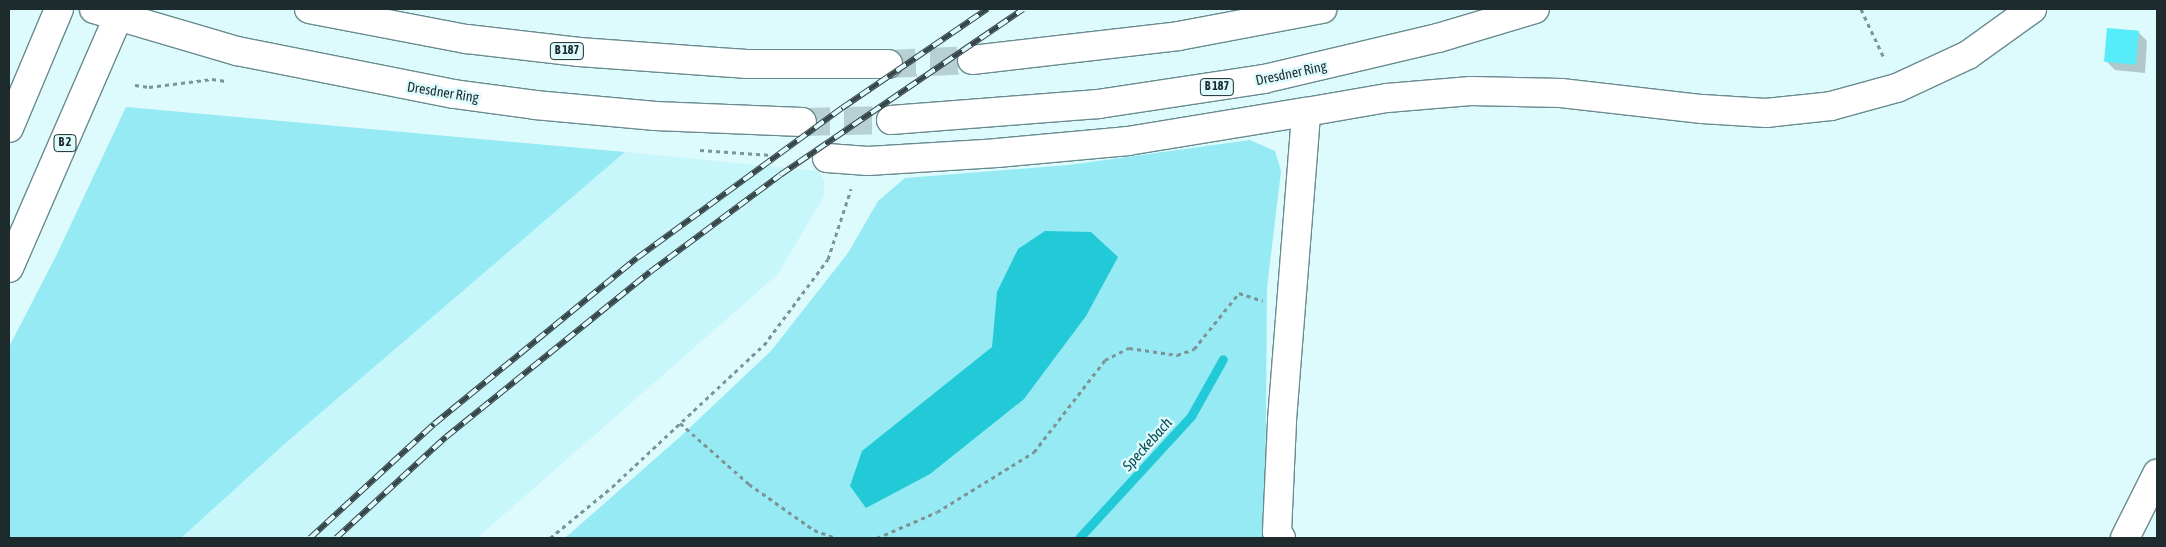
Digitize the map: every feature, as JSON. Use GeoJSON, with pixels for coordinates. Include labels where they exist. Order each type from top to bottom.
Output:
{"type":"FeatureCollection","features":[{"type":"Feature","properties":{"kind":"main road"},"geometry":{"type":"LineString","coordinates":[[9,128],[59,9]]}},
{"type":"Feature","properties":{"kind":"main road","name":"B 187"},"geometry":{"type":"LineString","coordinates":[[309,9],[467,39],[588,53],[747,64],[888,64]]}},
{"type":"Feature","properties":{"kind":"main road"},"geometry":{"type":"LineString","coordinates":[[972,60],[1179,36],[1322,9]]}},
{"type":"Feature","properties":{"kind":"main road","name":"Dresdner Ring"},"geometry":{"type":"LineString","coordinates":[[891,120],[1098,104],[1264,79],[1438,38],[1536,9]]}},
{"type":"Feature","properties":{"kind":"main road"},"geometry":{"type":"LineString","coordinates":[[828,158],[868,161],[1128,141],[1387,98],[1471,91],[1561,93],[1702,109],[1766,113],[1831,106],[1897,88],[1968,55],[2032,9]]}},
{"type":"Feature","properties":{"kind":"main road","name":"Dresdner Ring"},"geometry":{"type":"LineString","coordinates":[[109,12],[246,53],[454,94],[590,110],[802,122]]}},
{"type":"Feature","properties":{"kind":"main road","name":"B 2"},"geometry":{"type":"LineString","coordinates":[[9,268],[109,12]]}},
{"type":"Feature","properties":{"kind":"main road"},"geometry":{"type":"LineString","coordinates":[[1280,538],[1277,522],[1290,310],[1306,112]]}},
{"type":"Feature","properties":{"kind":"main road"},"geometry":{"type":"LineString","coordinates":[[2125,538],[2157,474]]}},
{"type":"Feature","properties":{"kind":"path"},"geometry":{"type":"LineString","coordinates":[[1861,9],[1897,88]]}},
{"type":"Feature","properties":{"kind":"path"},"geometry":{"type":"LineString","coordinates":[[550,538],[612,487],[764,345],[828,259],[847,198],[868,161]]}},
{"type":"Feature","properties":{"kind":"path"},"geometry":{"type":"LineString","coordinates":[[877,538],[937,512],[1034,452],[1105,360],[1130,348],[1177,355],[1194,349],[1239,292],[1290,310]]}},
{"type":"Feature","properties":{"kind":"path"},"geometry":{"type":"LineString","coordinates":[[680,423],[749,484],[814,530],[836,538]]}},
{"type":"Feature","properties":{"kind":"shaded area"},"geometry":{"type":"Polygon","coordinates":[[[126,107],[625,152],[289,440],[181,538],[9,538],[9,347],[57,254],[126,107]]]}},
{"type":"Feature","properties":{"kind":"shaded area"},"geometry":{"type":"Polygon","coordinates":[[[1250,140],[1275,151],[1281,171],[1267,288],[1265,538],[565,538],[681,436],[771,351],[848,253],[878,201],[905,178],[1069,165],[1250,140]]]}},
{"type":"Feature","properties":{"kind":"shaded area"},"geometry":{"type":"Polygon","coordinates":[[[625,152],[818,171],[824,180],[824,196],[778,274],[477,538],[181,538],[289,440],[625,152]]]}},
{"type":"Feature","properties":{"kind":"shaded area"},"geometry":{"type":"Polygon","coordinates":[[[1045,231],[1091,232],[1118,257],[1086,316],[1024,399],[930,474],[866,508],[850,486],[862,451],[992,347],[997,292],[1018,249],[1045,231]]]}},
{"type":"Feature","properties":{"kind":"building"},"geometry":{"type":"Polygon","coordinates":[[[2107,28],[2139,31],[2136,65],[2104,62],[2107,28]]]}},
{"type":"Feature","properties":{"kind":"waterway","name":"Speckebach"},"geometry":{"type":"LineString","coordinates":[[1079,538],[1191,416],[1223,359]]}},
{"type":"Feature","properties":{"kind":"tunnel"},"geometry":{"type":"LineString","coordinates":[[888,64],[972,60]]}},
{"type":"Feature","properties":{"kind":"tunnel"},"geometry":{"type":"LineString","coordinates":[[802,122],[891,120]]}},
{"type":"Feature","properties":{"kind":"railway"},"geometry":{"type":"LineString","coordinates":[[310,538],[434,424],[637,258],[842,108],[987,9]]}},
{"type":"Feature","properties":{"kind":"railway"},"geometry":{"type":"LineString","coordinates":[[336,538],[446,437],[650,272],[780,175],[1023,9]]}}]}
